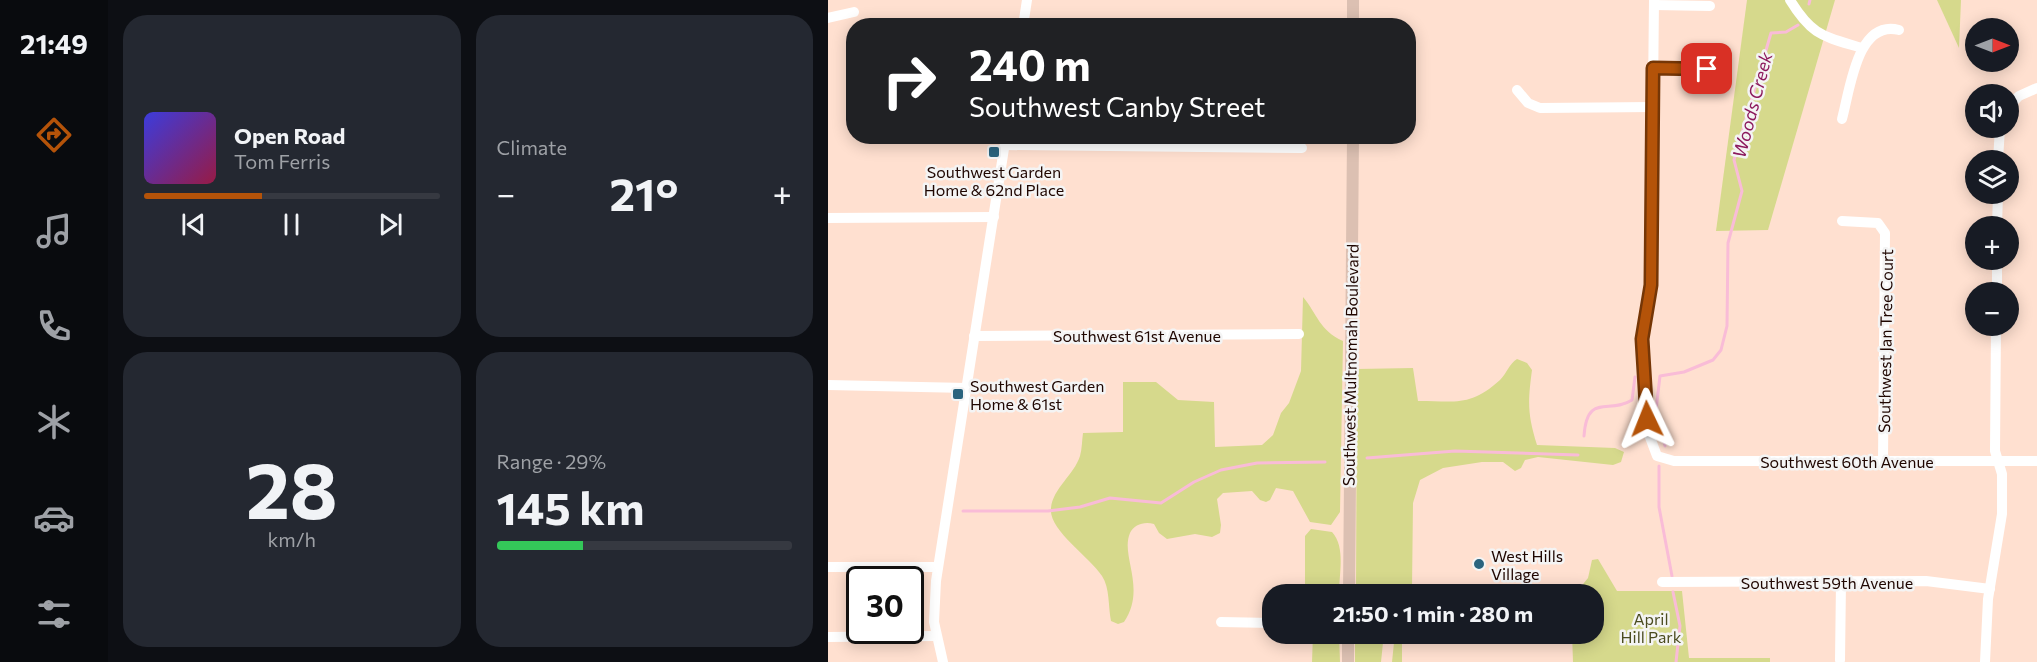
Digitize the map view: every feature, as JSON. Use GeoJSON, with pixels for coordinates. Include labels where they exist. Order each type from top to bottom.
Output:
{"type":"FeatureCollection","features":[{"type":"Feature","properties":{"kind":"main road"},"geometry":{"type":"LineString","coordinates":[[1353,0],[1353,18]]}},
{"type":"Feature","properties":{"kind":"main road","name":"Southwest Multnomah Boulevard"},"geometry":{"type":"LineString","coordinates":[[1349,584],[1353,144]]}},
{"type":"Feature","properties":{"kind":"main road"},"geometry":{"type":"LineString","coordinates":[[1348,644],[1348,662]]}},
{"type":"Feature","properties":{"kind":"street"},"geometry":{"type":"LineString","coordinates":[[1025,18],[1028,0]]}},
{"type":"Feature","properties":{"kind":"street"},"geometry":{"type":"LineString","coordinates":[[1790,0],[1806,24],[1816,32],[1862,48]]}},
{"type":"Feature","properties":{"kind":"street"},"geometry":{"type":"LineString","coordinates":[[1517,90],[1528,103],[1540,108],[1653,107],[1654,2],[1710,6]]}},
{"type":"Feature","properties":{"kind":"street"},"geometry":{"type":"LineString","coordinates":[[828,18],[854,12]]}},
{"type":"Feature","properties":{"kind":"street"},"geometry":{"type":"LineString","coordinates":[[1842,118],[1862,48],[1878,30],[1890,28],[1899,30]]}},
{"type":"Feature","properties":{"kind":"street"},"geometry":{"type":"LineString","coordinates":[[1653,68],[1707,69]]}},
{"type":"Feature","properties":{"kind":"street"},"geometry":{"type":"LineString","coordinates":[[2019,96],[2037,88]]}},
{"type":"Feature","properties":{"kind":"street","name":"Southwest 60th Avenue"},"geometry":{"type":"LineString","coordinates":[[1653,107],[1651,285],[1643,328],[1642,352],[1648,432],[1657,456],[1674,461],[2037,461]]}},
{"type":"Feature","properties":{"kind":"street"},"geometry":{"type":"LineString","coordinates":[[943,662],[936,636],[934,608],[938,567],[1006,144]]}},
{"type":"Feature","properties":{"kind":"street"},"geometry":{"type":"LineString","coordinates":[[1133,144],[1302,148]]}},
{"type":"Feature","properties":{"kind":"street"},"geometry":{"type":"LineString","coordinates":[[828,218],[994,217]]}},
{"type":"Feature","properties":{"kind":"street","name":"Southwest Jan Tree Court"},"geometry":{"type":"LineString","coordinates":[[1842,221],[1878,223],[1885,233],[1883,461]]}},
{"type":"Feature","properties":{"kind":"street","name":"Southwest 61st Avenue"},"geometry":{"type":"LineString","coordinates":[[974,336],[1299,334]]}},
{"type":"Feature","properties":{"kind":"street"},"geometry":{"type":"LineString","coordinates":[[1985,662],[1990,589],[2001,525],[2002,474],[1995,451],[1996,336]]}},
{"type":"Feature","properties":{"kind":"street"},"geometry":{"type":"LineString","coordinates":[[828,385],[967,388]]}},
{"type":"Feature","properties":{"kind":"street"},"geometry":{"type":"LineString","coordinates":[[828,567],[938,567]]}},
{"type":"Feature","properties":{"kind":"street","name":"Southwest 59th Avenue"},"geometry":{"type":"LineString","coordinates":[[1662,582],[1926,581],[1990,589]]}},
{"type":"Feature","properties":{"kind":"street"},"geometry":{"type":"LineString","coordinates":[[1840,660],[1841,582]]}},
{"type":"Feature","properties":{"kind":"street"},"geometry":{"type":"LineString","coordinates":[[1221,622],[1262,623]]}},
{"type":"Feature","properties":{"kind":"street"},"geometry":{"type":"LineString","coordinates":[[828,637],[936,636]]}},
{"type":"Feature","properties":{"kind":"green space"},"geometry":{"type":"Polygon","coordinates":[[[1747,0],[1835,0],[1768,230],[1716,231],[1747,0]]]}},
{"type":"Feature","properties":{"kind":"green space"},"geometry":{"type":"Polygon","coordinates":[[[1937,0],[1961,0],[1959,48],[1937,0]]]}},
{"type":"Feature","properties":{"kind":"green space"},"geometry":{"type":"Polygon","coordinates":[[[1303,297],[1324,327],[1343,341],[1340,512],[1331,525],[1310,522],[1293,491],[1276,488],[1270,500],[1266,502],[1260,500],[1252,491],[1223,493],[1217,499],[1220,533],[1212,537],[1195,534],[1167,539],[1159,533],[1154,524],[1137,525],[1130,533],[1128,542],[1133,585],[1130,609],[1124,622],[1118,624],[1111,621],[1105,581],[1063,534],[1052,516],[1051,508],[1056,494],[1080,456],[1083,433],[1123,432],[1123,382],[1156,382],[1178,400],[1214,402],[1215,447],[1262,445],[1273,435],[1281,413],[1289,403],[1301,371],[1303,297]]]}},
{"type":"Feature","properties":{"kind":"green space"},"geometry":{"type":"Polygon","coordinates":[[[1517,359],[1527,363],[1532,370],[1529,407],[1537,445],[1615,448],[1624,452],[1621,462],[1613,465],[1538,457],[1525,460],[1521,468],[1515,471],[1503,462],[1482,462],[1443,468],[1420,480],[1413,503],[1412,584],[1356,584],[1357,369],[1413,368],[1418,401],[1462,401],[1480,395],[1489,389],[1500,380],[1517,359]]]}},
{"type":"Feature","properties":{"kind":"green space"},"geometry":{"type":"Polygon","coordinates":[[[1311,529],[1332,532],[1339,545],[1339,584],[1305,584],[1305,536],[1311,529]]]}},
{"type":"Feature","properties":{"kind":"green space","name":"April Hill Park"},"geometry":{"type":"Polygon","coordinates":[[[1598,559],[1617,591],[1682,591],[1689,658],[1770,658],[1770,662],[1573,662],[1572,644],[1604,644],[1604,584],[1583,584],[1588,578],[1592,560],[1598,559]]]}},
{"type":"Feature","properties":{"kind":"green space"},"geometry":{"type":"Polygon","coordinates":[[[1313,644],[1339,644],[1340,662],[1312,662],[1313,644]]]}},
{"type":"Feature","properties":{"kind":"green space"},"geometry":{"type":"Polygon","coordinates":[[[1355,644],[1383,644],[1381,662],[1355,662],[1355,644]]]}},
{"type":"Feature","properties":{"kind":"green space"},"geometry":{"type":"Polygon","coordinates":[[[1394,644],[1402,644],[1402,662],[1392,662],[1394,644]]]}},
{"type":"Feature","properties":{"kind":"waterway","name":"Woods Creek"},"geometry":{"type":"LineString","coordinates":[[1809,4],[1810,0]]}},
{"type":"Feature","properties":{"kind":"waterway","name":"Woods Creek"},"geometry":{"type":"LineString","coordinates":[[1665,446],[1656,410],[1660,376],[1684,372],[1713,360],[1721,350],[1727,326],[1728,243],[1742,191],[1734,160],[1771,33],[1786,32],[1798,25]]}},
{"type":"Feature","properties":{"kind":"waterway"},"geometry":{"type":"LineString","coordinates":[[1584,436],[1586,422],[1594,409],[1615,406],[1632,400],[1635,377]]}},
{"type":"Feature","properties":{"kind":"waterway"},"geometry":{"type":"LineString","coordinates":[[1367,458],[1455,451],[1578,455]]}},
{"type":"Feature","properties":{"kind":"waterway"},"geometry":{"type":"LineString","coordinates":[[963,511],[1048,511],[1080,507],[1110,498],[1161,503],[1194,482],[1221,470],[1257,463],[1325,462]]}},
{"type":"Feature","properties":{"kind":"waterway","name":"Woods Creek"},"geometry":{"type":"LineString","coordinates":[[1659,466],[1659,507],[1672,576]]}},
{"type":"Feature","properties":{"kind":"waterway","name":"Woods Creek"},"geometry":{"type":"LineString","coordinates":[[1673,592],[1680,626],[1676,662]]}},
{"type":"Feature","properties":{"kind":"place","name":"Southwest Garden Home & 62nd Place"},"geometry":{"type":"Point","coordinates":[994,152]}},
{"type":"Feature","properties":{"kind":"place","name":"Southwest Garden Home & 61st"},"geometry":{"type":"Point","coordinates":[958,394]}},
{"type":"Feature","properties":{"kind":"place","name":"West Hills Village"},"geometry":{"type":"Point","coordinates":[1479,564]}},
{"type":"Feature","properties":{"kind":"route"},"geometry":{"type":"LineString","coordinates":[[1647,419],[1642,339],[1651,285],[1653,68],[1707,69]]}}]}
